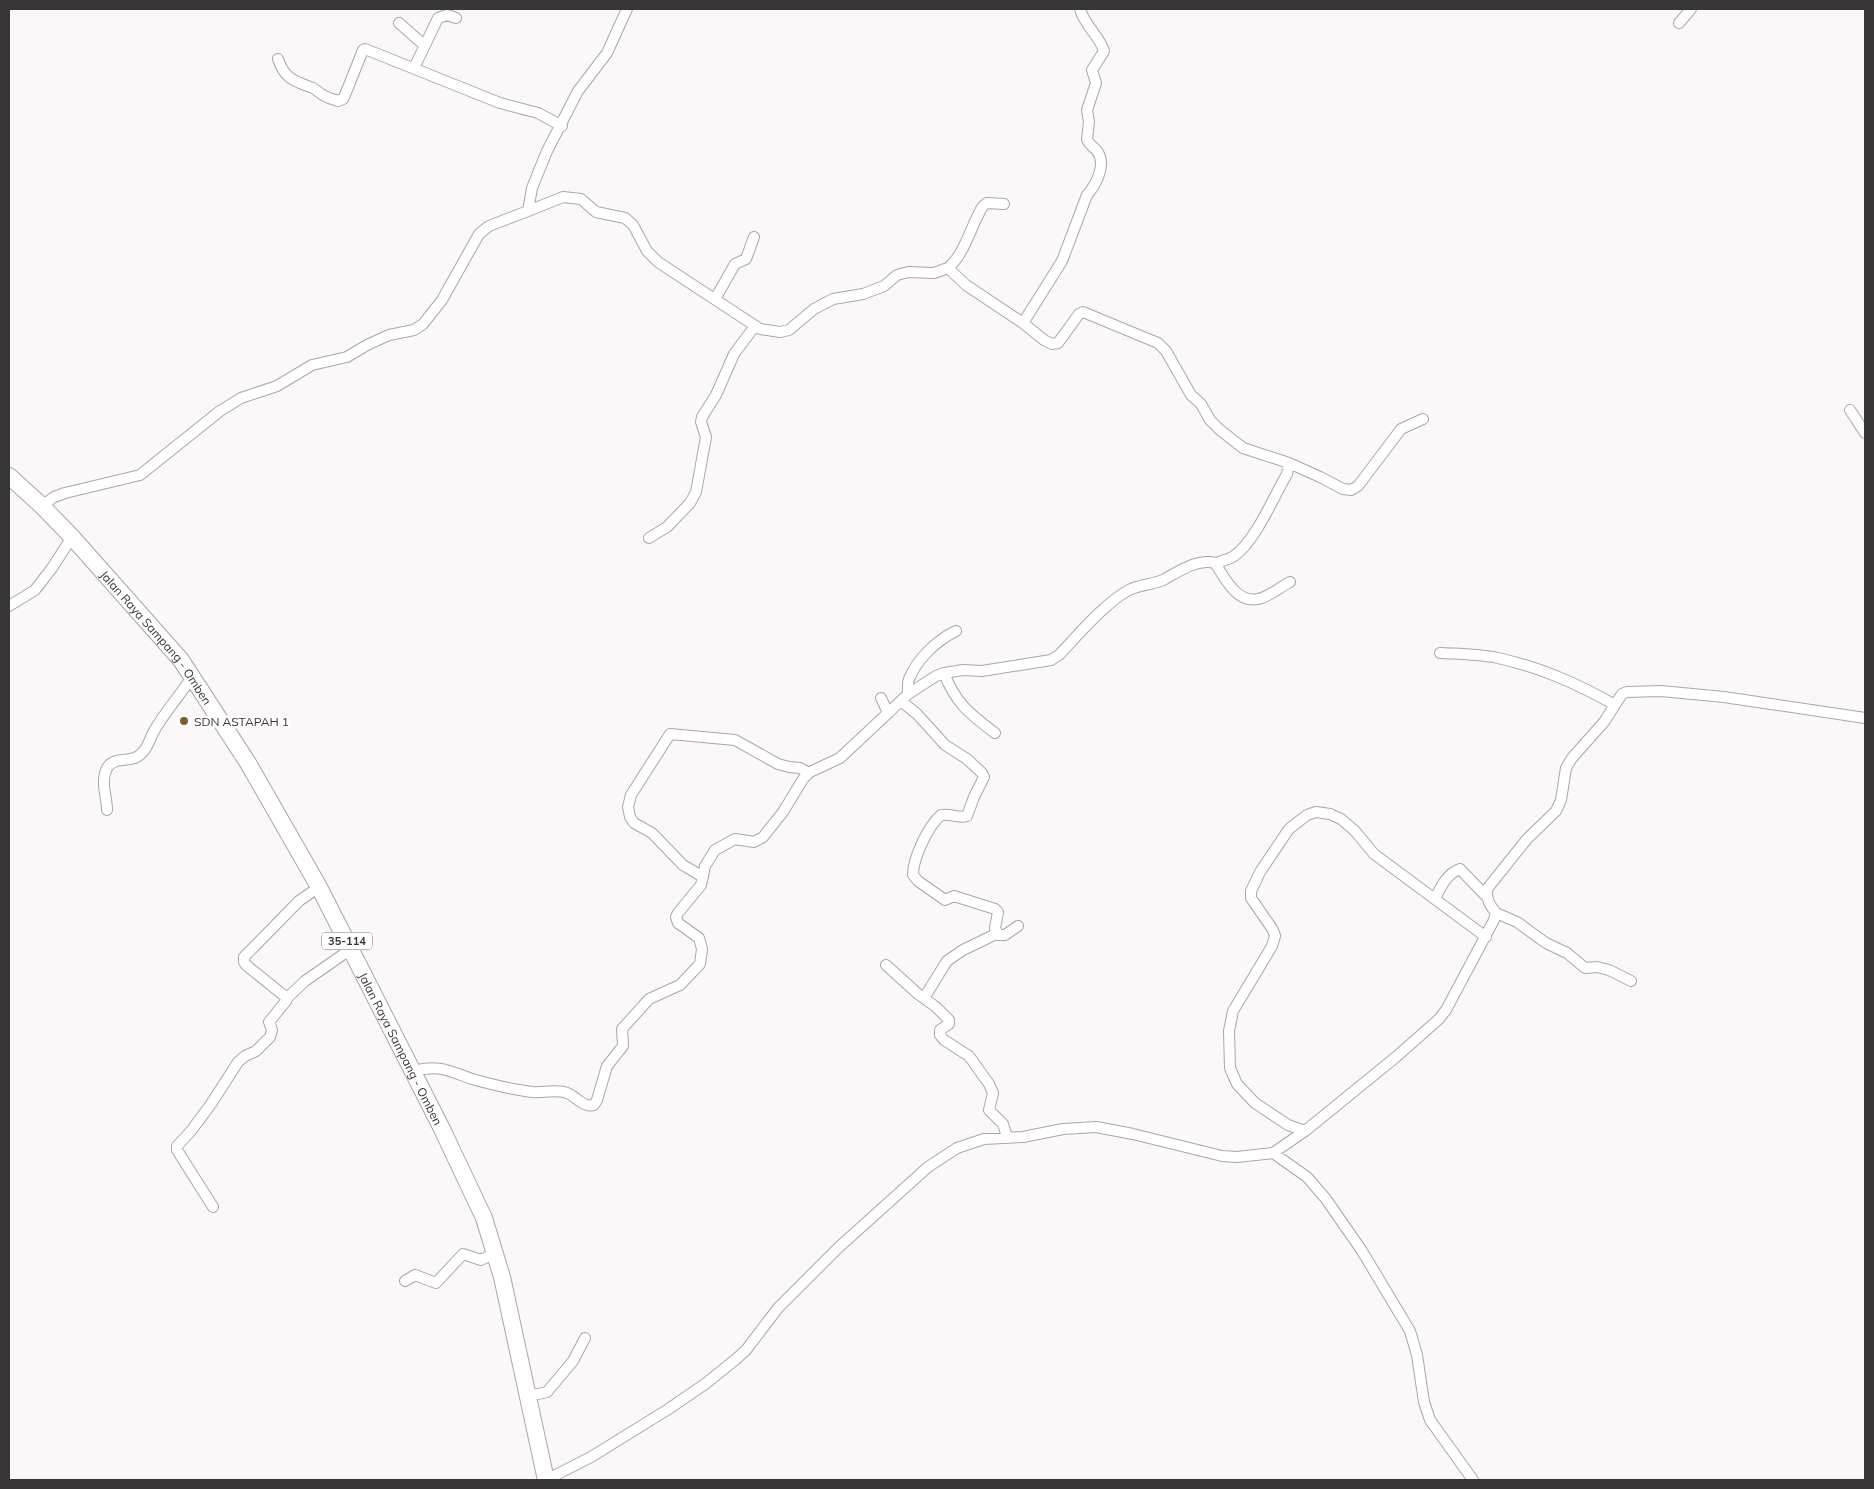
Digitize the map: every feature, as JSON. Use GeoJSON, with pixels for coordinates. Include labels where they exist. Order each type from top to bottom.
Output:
{"type":"FeatureCollection","features":[{"type":"Feature","properties":{"kind":"main road","name":"Jalan Raya Sampang - Omben"},"geometry":{"type":"LineString","coordinates":[[9,476],[72,537],[171,648],[248,763],[318,887],[413,1071],[476,1200],[495,1253],[546,1480]]}},
{"type":"Feature","properties":{"kind":"street"},"geometry":{"type":"LineString","coordinates":[[528,211],[532,188],[547,151],[562,126],[578,91],[607,53],[627,9]]}},
{"type":"Feature","properties":{"kind":"street"},"geometry":{"type":"LineString","coordinates":[[1023,323],[1062,262],[1086,195],[1093,188],[1101,164],[1101,157],[1087,139],[1088,110],[1096,82],[1092,70],[1104,51],[1102,45],[1084,20],[1080,9]]}},
{"type":"Feature","properties":{"kind":"street"},"geometry":{"type":"LineString","coordinates":[[1679,23],[1691,9]]}},
{"type":"Feature","properties":{"kind":"street"},"geometry":{"type":"LineString","coordinates":[[414,68],[438,18],[447,15],[456,18]]}},
{"type":"Feature","properties":{"kind":"street"},"geometry":{"type":"LineString","coordinates":[[399,23],[424,45]]}},
{"type":"Feature","properties":{"kind":"street"},"geometry":{"type":"LineString","coordinates":[[278,59],[282,69],[292,80],[338,101],[345,95],[365,49],[500,103],[538,113],[562,126]]}},
{"type":"Feature","properties":{"kind":"street"},"geometry":{"type":"LineString","coordinates":[[42,506],[54,497],[65,493],[140,475],[220,411],[242,398],[277,386],[312,365],[347,357],[385,337],[414,330],[423,324],[442,300],[480,234],[489,226],[563,196],[581,199],[596,212],[625,218],[633,224],[648,251],[658,262],[755,326],[770,331],[789,330],[814,309],[833,299],[863,294],[884,286],[898,275],[908,272],[934,273],[948,268],[953,264],[960,252],[983,206],[987,202],[1004,204]]}},
{"type":"Feature","properties":{"kind":"street"},"geometry":{"type":"LineString","coordinates":[[715,299],[735,264],[746,259],[754,237]]}},
{"type":"Feature","properties":{"kind":"street"},"geometry":{"type":"LineString","coordinates":[[948,268],[966,285],[1023,323],[1044,340],[1055,344],[1062,338],[1079,314],[1085,312],[1158,343],[1166,351],[1191,395],[1201,404],[1210,420],[1220,430],[1243,448],[1290,463],[1342,489],[1351,490],[1358,486],[1401,429],[1423,419]]}},
{"type":"Feature","properties":{"kind":"street"},"geometry":{"type":"LineString","coordinates":[[649,538],[667,527],[690,503],[696,492],[706,437],[702,417],[716,395],[734,354],[755,326]]}},
{"type":"Feature","properties":{"kind":"street"},"geometry":{"type":"LineString","coordinates":[[1850,410],[1865,433]]}},
{"type":"Feature","properties":{"kind":"street"},"geometry":{"type":"LineString","coordinates":[[413,1071],[431,1067],[448,1069],[474,1079],[523,1090],[564,1092],[584,1104],[594,1105],[607,1066],[623,1046],[622,1028],[649,1000],[680,985],[700,964],[702,949],[699,938],[678,923],[676,917],[678,912],[702,885],[706,862],[715,850],[735,840],[754,842],[763,837],[783,812],[807,775],[840,758],[905,697],[936,676],[963,670],[982,671],[1051,660],[1059,655],[1110,603],[1129,589],[1161,581],[1196,564],[1215,563],[1233,556],[1254,532],[1287,474],[1290,463]]}},
{"type":"Feature","properties":{"kind":"street"},"geometry":{"type":"LineString","coordinates":[[9,606],[35,590],[72,537]]}},
{"type":"Feature","properties":{"kind":"street"},"geometry":{"type":"LineString","coordinates":[[1215,563],[1225,580],[1235,590],[1251,600],[1262,598],[1290,582]]}},
{"type":"Feature","properties":{"kind":"street"},"geometry":{"type":"LineString","coordinates":[[956,631],[937,643],[918,665],[908,680],[905,697],[917,714],[945,745],[967,760],[984,777],[967,816],[941,815],[928,829],[916,861],[914,875],[918,881],[945,900],[954,896],[995,909],[998,912],[995,928],[996,934]]}},
{"type":"Feature","properties":{"kind":"street"},"geometry":{"type":"LineString","coordinates":[[1440,654],[1474,655],[1509,662],[1566,679],[1615,705]]}},
{"type":"Feature","properties":{"kind":"street"},"geometry":{"type":"LineString","coordinates":[[944,673],[950,688],[960,703],[995,733]]}},
{"type":"Feature","properties":{"kind":"street"},"geometry":{"type":"LineString","coordinates":[[107,810],[104,783],[107,768],[112,763],[131,760],[142,754],[156,728],[192,677]]}},
{"type":"Feature","properties":{"kind":"street"},"geometry":{"type":"LineString","coordinates":[[1631,981],[1610,970],[1585,968],[1567,952],[1539,939],[1517,922],[1496,913],[1488,903],[1486,896],[1487,889],[1494,878],[1527,839],[1556,811],[1561,800],[1566,768],[1572,758],[1604,722],[1622,694],[1627,692],[1662,691],[1724,697],[1865,718]]}},
{"type":"Feature","properties":{"kind":"street"},"geometry":{"type":"LineString","coordinates":[[881,698],[888,714]]}},
{"type":"Feature","properties":{"kind":"street"},"geometry":{"type":"LineString","coordinates":[[703,877],[683,865],[652,834],[634,823],[629,812],[628,802],[634,790],[670,734],[735,740],[778,764],[800,768],[807,775]]}},
{"type":"Feature","properties":{"kind":"street"},"geometry":{"type":"LineString","coordinates":[[1305,1131],[1288,1125],[1255,1103],[1237,1084],[1230,1068],[1229,1031],[1233,1012],[1272,946],[1274,936],[1273,930],[1250,896],[1251,891],[1260,872],[1289,829],[1307,815],[1316,812],[1330,814],[1341,819],[1355,831],[1374,854],[1486,937]]}},
{"type":"Feature","properties":{"kind":"street"},"geometry":{"type":"LineString","coordinates":[[1435,899],[1448,877],[1456,869],[1460,869],[1486,896]]}},
{"type":"Feature","properties":{"kind":"street"},"geometry":{"type":"LineString","coordinates":[[287,998],[246,965],[244,959],[246,954],[292,907],[318,887]]}},
{"type":"Feature","properties":{"kind":"street"},"geometry":{"type":"LineString","coordinates":[[546,1480],[592,1457],[705,1384],[735,1360],[796,1290],[838,1248],[928,1166],[944,1155],[975,1141],[1024,1137],[1063,1129],[1096,1127],[1222,1156],[1237,1157],[1273,1153],[1305,1131],[1396,1057],[1439,1019],[1450,1003],[1486,937],[1496,913]]}},
{"type":"Feature","properties":{"kind":"street"},"geometry":{"type":"LineString","coordinates":[[924,998],[950,958],[996,934],[1005,935],[1018,926]]}},
{"type":"Feature","properties":{"kind":"street"},"geometry":{"type":"LineString","coordinates":[[213,1208],[176,1146],[191,1131],[211,1104],[238,1062],[256,1051],[270,1037],[272,1030],[269,1022],[287,998],[305,981],[351,949]]}},
{"type":"Feature","properties":{"kind":"street"},"geometry":{"type":"LineString","coordinates":[[886,964],[924,998],[936,1006],[949,1020],[949,1024],[940,1031],[941,1036],[969,1056],[989,1084],[993,1093],[989,1110],[1002,1124],[1007,1137]]}},
{"type":"Feature","properties":{"kind":"street"},"geometry":{"type":"LineString","coordinates":[[1273,1153],[1307,1177],[1326,1199],[1362,1251],[1410,1331],[1417,1355],[1424,1402],[1430,1420],[1473,1480]]}},
{"type":"Feature","properties":{"kind":"street"},"geometry":{"type":"LineString","coordinates":[[405,1281],[415,1275],[436,1283],[463,1254],[481,1260],[495,1253]]}},
{"type":"Feature","properties":{"kind":"street"},"geometry":{"type":"LineString","coordinates":[[528,1396],[547,1392],[573,1361],[585,1338]]}},
{"type":"Feature","properties":{"kind":"place","name":"SDN ASTAPAH 1"},"geometry":{"type":"Point","coordinates":[184,721]}}]}
